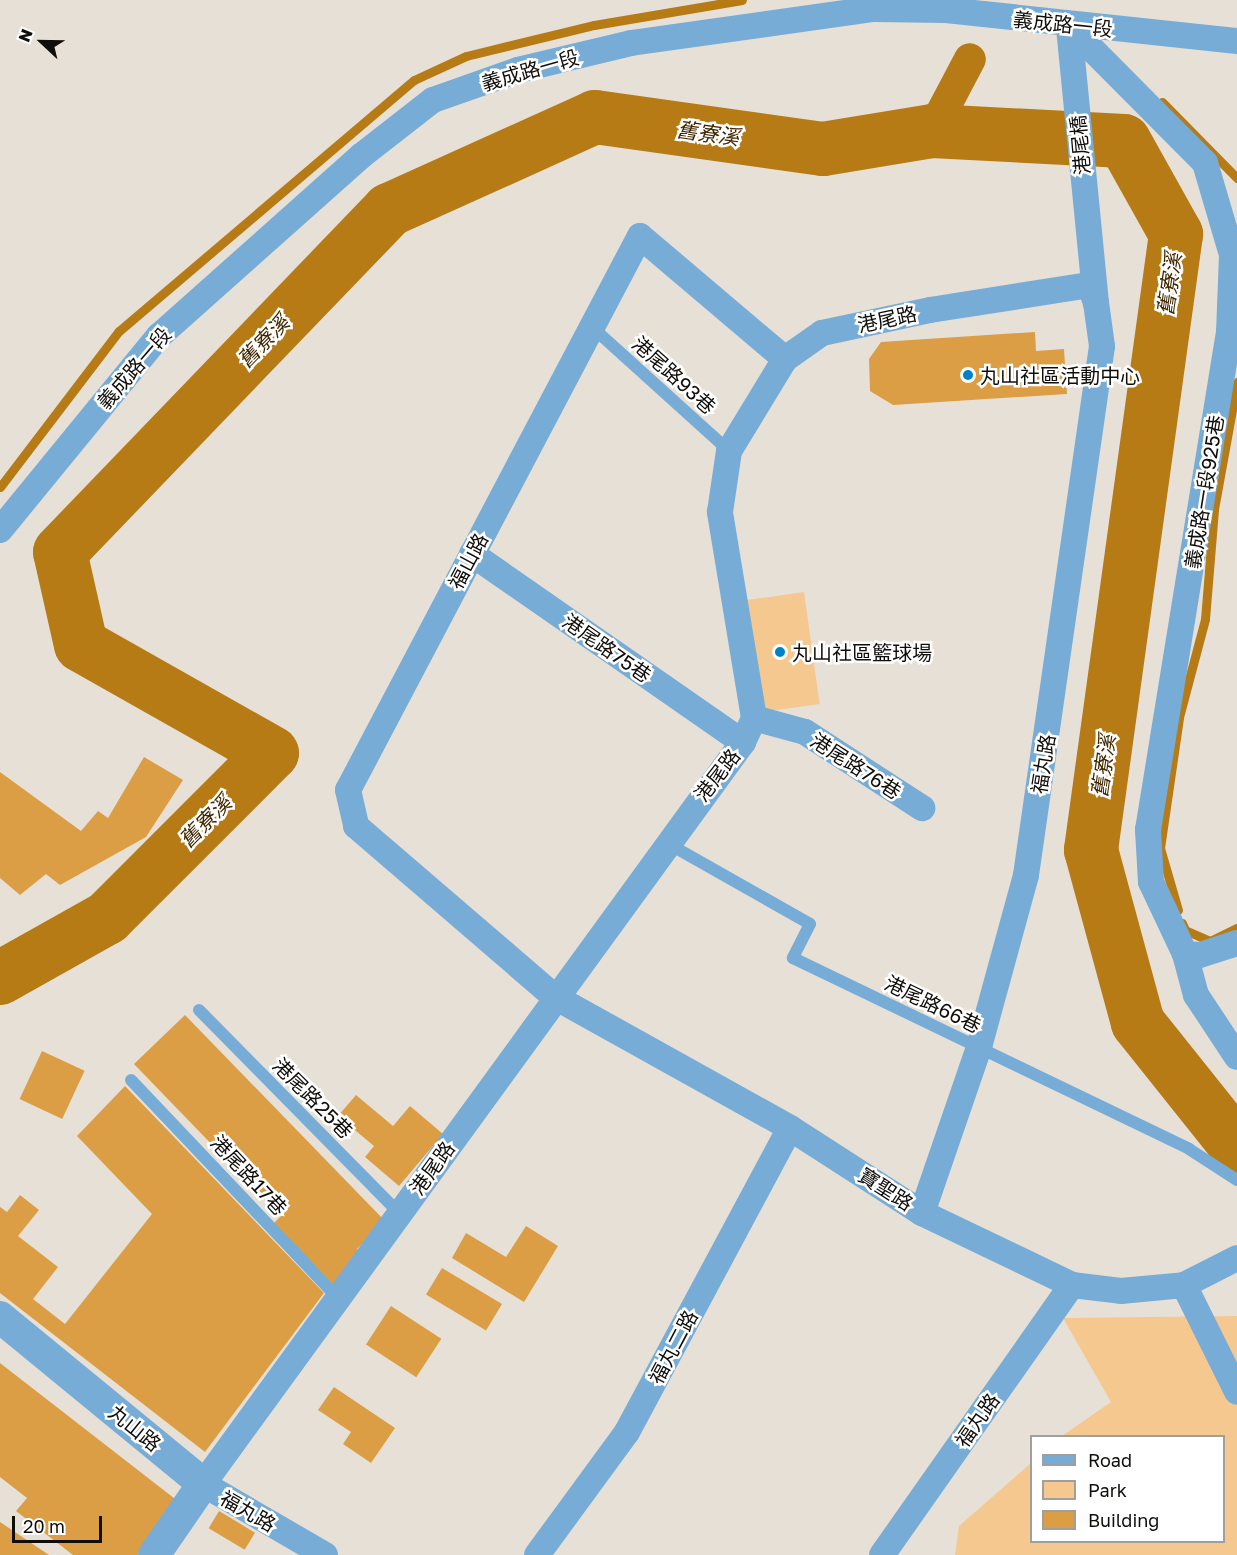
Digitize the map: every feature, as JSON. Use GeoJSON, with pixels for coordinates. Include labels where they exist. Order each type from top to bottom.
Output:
{"type":"FeatureCollection","features":[{"type":"Feature","properties":{"kind":"street","name":"義成路一段"},"geometry":{"type":"LineString","coordinates":[[0,530],[159,336],[361,156],[433,100],[518,70],[631,43],[874,5],[946,10],[1069,26],[1237,41]]}},
{"type":"Feature","properties":{"kind":"street","name":"港尾橋"},"geometry":{"type":"LineString","coordinates":[[1069,26],[1096,303]]}},
{"type":"Feature","properties":{"kind":"street","name":"義成路一段925巷"},"geometry":{"type":"LineString","coordinates":[[1069,26],[1205,162],[1232,255],[1229,332],[1148,830],[1151,882],[1185,954],[1196,995],[1237,1057]]}},
{"type":"Feature","properties":{"kind":"street","name":"福山路"},"geometry":{"type":"LineString","coordinates":[[555,997],[356,826],[349,810],[348,790],[640,236],[785,359]]}},
{"type":"Feature","properties":{"kind":"street","name":"港尾路"},"geometry":{"type":"LineString","coordinates":[[203,1484],[666,843],[743,742],[754,718],[720,512],[729,451],[785,359],[822,333],[930,310],[1090,285],[1096,303]]}},
{"type":"Feature","properties":{"kind":"street","name":"福丸路"},"geometry":{"type":"LineString","coordinates":[[922,1213],[979,1047],[1026,874],[1102,346],[1096,303]]}},
{"type":"Feature","properties":{"kind":"street","name":"港尾路75巷"},"geometry":{"type":"LineString","coordinates":[[472,554],[743,742]]}},
{"type":"Feature","properties":{"kind":"street","name":"港尾路76巷"},"geometry":{"type":"LineString","coordinates":[[754,718],[805,732],[922,808]]}},
{"type":"Feature","properties":{"kind":"street"},"geometry":{"type":"LineString","coordinates":[[1185,954],[1200,955],[1237,943]]}},
{"type":"Feature","properties":{"kind":"street","name":"寶聖路"},"geometry":{"type":"LineString","coordinates":[[555,997],[790,1128],[922,1213],[1072,1285],[1121,1292],[1184,1285],[1237,1257]]}},
{"type":"Feature","properties":{"kind":"street","name":"福丸二路"},"geometry":{"type":"LineString","coordinates":[[537,1555],[627,1432],[790,1128]]}},
{"type":"Feature","properties":{"kind":"street","name":"福丸路"},"geometry":{"type":"LineString","coordinates":[[882,1555],[1072,1285]]}},
{"type":"Feature","properties":{"kind":"street"},"geometry":{"type":"LineString","coordinates":[[1184,1285],[1237,1392]]}},
{"type":"Feature","properties":{"kind":"street","name":"丸山路"},"geometry":{"type":"LineString","coordinates":[[0,1317],[203,1484]]}},
{"type":"Feature","properties":{"kind":"street"},"geometry":{"type":"LineString","coordinates":[[153,1555],[203,1484]]}},
{"type":"Feature","properties":{"kind":"street","name":"福丸路"},"geometry":{"type":"LineString","coordinates":[[203,1484],[325,1555]]}},
{"type":"Feature","properties":{"kind":"lane","name":"港尾路93巷"},"geometry":{"type":"LineString","coordinates":[[592,327],[729,451]]}},
{"type":"Feature","properties":{"kind":"lane","name":"港尾路66巷"},"geometry":{"type":"LineString","coordinates":[[666,843],[810,924],[793,958],[1189,1149],[1237,1180]]}},
{"type":"Feature","properties":{"kind":"lane","name":"港尾路25巷"},"geometry":{"type":"LineString","coordinates":[[199,1010],[399,1213]]}},
{"type":"Feature","properties":{"kind":"lane","name":"港尾路17巷"},"geometry":{"type":"LineString","coordinates":[[131,1080],[338,1298]]}},
{"type":"Feature","properties":{"kind":"green space","name":"丸山社區籃球場"},"geometry":{"type":"Polygon","coordinates":[[[804,592],[820,704],[755,713],[740,601],[804,592]]]}},
{"type":"Feature","properties":{"kind":"green space"},"geometry":{"type":"Polygon","coordinates":[[[1237,1316],[1237,1555],[955,1555],[959,1526],[1030,1464],[1030,1543],[1225,1543],[1225,1435],[1063,1435],[1111,1402],[1063,1318],[1237,1316]]]}},
{"type":"Feature","properties":{"kind":"building","name":"丸山社區活動中心"},"geometry":{"type":"Polygon","coordinates":[[[1035,332],[1036,351],[1064,349],[1067,394],[893,405],[870,391],[869,359],[881,342],[1035,332]]]}},
{"type":"Feature","properties":{"kind":"building"},"geometry":{"type":"Polygon","coordinates":[[[144,757],[183,780],[146,837],[60,885],[46,874],[20,895],[0,878],[0,772],[81,831],[98,811],[108,818],[144,757]]]}},
{"type":"Feature","properties":{"kind":"building"},"geometry":{"type":"Polygon","coordinates":[[[185,1015],[385,1221],[357,1249],[363,1256],[333,1286],[273,1224],[281,1216],[134,1064],[185,1015]]]}},
{"type":"Feature","properties":{"kind":"building"},"geometry":{"type":"Polygon","coordinates":[[[42,1051],[85,1071],[62,1119],[20,1099],[42,1051]]]}},
{"type":"Feature","properties":{"kind":"building"},"geometry":{"type":"Polygon","coordinates":[[[125,1086],[324,1293],[205,1452],[0,1293],[0,1207],[7,1212],[20,1195],[39,1210],[18,1236],[58,1267],[33,1299],[65,1324],[152,1214],[77,1136],[125,1086]]]}},
{"type":"Feature","properties":{"kind":"building"},"geometry":{"type":"Polygon","coordinates":[[[356,1095],[393,1126],[410,1106],[443,1134],[399,1186],[365,1157],[374,1146],[338,1116],[356,1095]]]}},
{"type":"Feature","properties":{"kind":"building"},"geometry":{"type":"Polygon","coordinates":[[[526,1226],[558,1246],[524,1302],[452,1258],[466,1233],[506,1257],[526,1226]]]}},
{"type":"Feature","properties":{"kind":"building"},"geometry":{"type":"Polygon","coordinates":[[[442,1268],[502,1304],[486,1331],[426,1295],[442,1268]]]}},
{"type":"Feature","properties":{"kind":"building"},"geometry":{"type":"Polygon","coordinates":[[[391,1306],[441,1339],[416,1377],[366,1345],[391,1306]]]}},
{"type":"Feature","properties":{"kind":"building"},"geometry":{"type":"Polygon","coordinates":[[[0,1363],[179,1502],[138,1555],[73,1555],[16,1511],[27,1498],[0,1477],[0,1363]]]}},
{"type":"Feature","properties":{"kind":"building"},"geometry":{"type":"Polygon","coordinates":[[[334,1387],[395,1428],[371,1463],[343,1444],[351,1432],[318,1410],[334,1387]]]}},
{"type":"Feature","properties":{"kind":"building"},"geometry":{"type":"Polygon","coordinates":[[[219,1511],[255,1533],[245,1550],[209,1528],[219,1511]]]}},
{"type":"Feature","properties":{"kind":"building"},"geometry":{"type":"Polygon","coordinates":[[[0,1522],[49,1555],[0,1555],[0,1522]]]}},
{"type":"Feature","properties":{"kind":"waterway"},"geometry":{"type":"LineString","coordinates":[[0,487],[119,331],[414,80],[466,56],[594,25],[742,0]]}},
{"type":"Feature","properties":{"kind":"waterway"},"geometry":{"type":"LineString","coordinates":[[932,131],[970,59]]}},
{"type":"Feature","properties":{"kind":"waterway"},"geometry":{"type":"LineString","coordinates":[[1162,102],[1237,178]]}},
{"type":"Feature","properties":{"kind":"waterway","name":"舊寮溪"},"geometry":{"type":"LineString","coordinates":[[0,978],[107,918],[272,753],[81,645],[60,552],[389,210],[595,117],[823,149],[932,131],[1124,141],[1176,234],[1091,850],[1138,1023],[1237,1147]]}},
{"type":"Feature","properties":{"kind":"waterway"},"geometry":{"type":"LineString","coordinates":[[1178,910],[1160,848],[1179,717],[1205,619],[1214,509],[1237,382]]}},
{"type":"Feature","properties":{"kind":"waterway"},"geometry":{"type":"LineString","coordinates":[[1182,923],[1185,930],[1210,941],[1237,928]]}},
{"type":"Feature","properties":{"kind":"place","name":"丸山社區活動中心"},"geometry":{"type":"Point","coordinates":[968,375]}},
{"type":"Feature","properties":{"kind":"place","name":"丸山社區籃球場"},"geometry":{"type":"Point","coordinates":[780,652]}}]}
